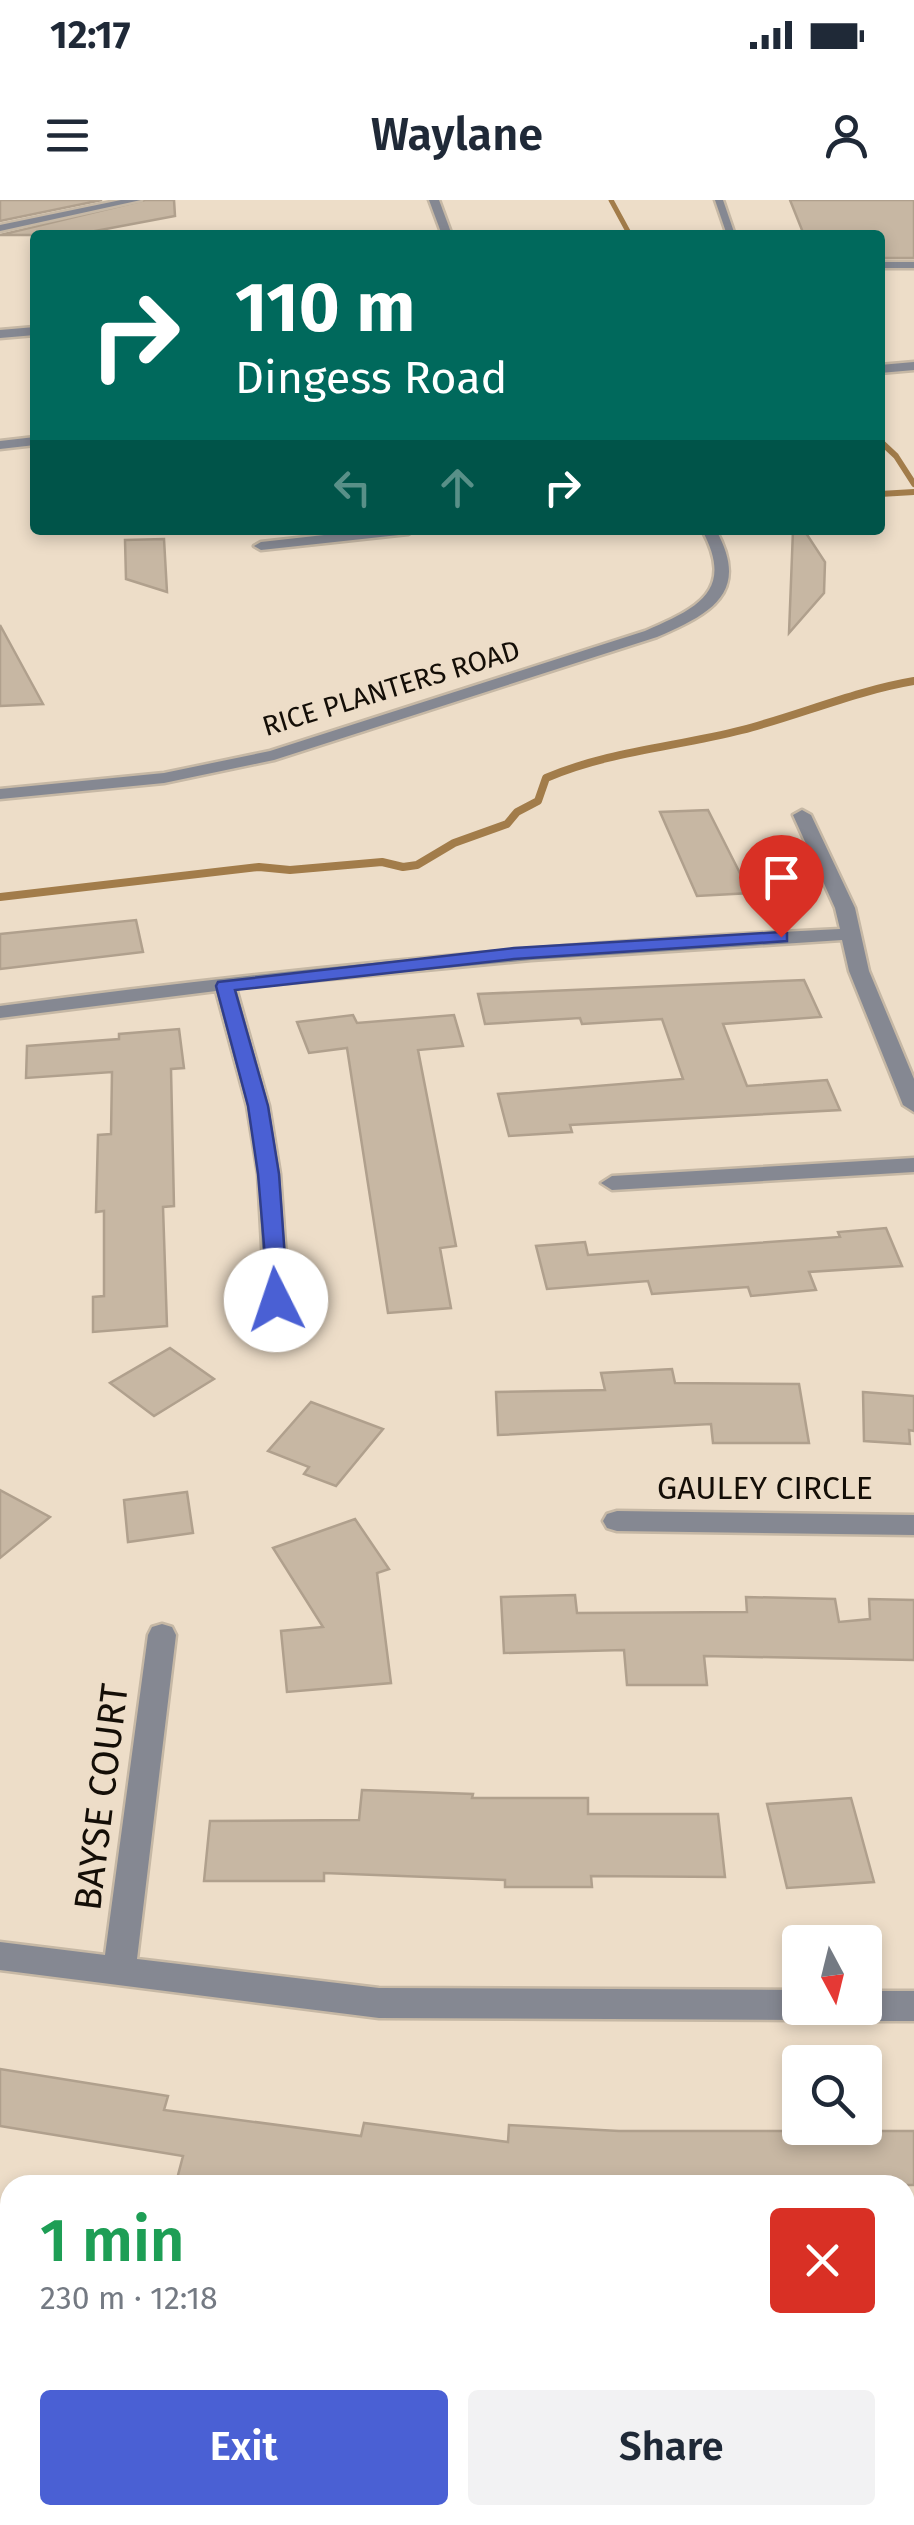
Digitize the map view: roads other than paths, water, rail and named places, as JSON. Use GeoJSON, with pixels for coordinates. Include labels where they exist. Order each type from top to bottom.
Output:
{"type":"FeatureCollection","features":[{"type":"Feature","properties":{"kind":"street"},"geometry":{"type":"LineString","coordinates":[[0,228],[136,200]]}},
{"type":"Feature","properties":{"kind":"street"},"geometry":{"type":"LineString","coordinates":[[434,200],[445,230]]}},
{"type":"Feature","properties":{"kind":"street"},"geometry":{"type":"LineString","coordinates":[[0,334],[30,331]]}},
{"type":"Feature","properties":{"kind":"street"},"geometry":{"type":"LineString","coordinates":[[885,369],[914,366]]}},
{"type":"Feature","properties":{"kind":"street"},"geometry":{"type":"LineString","coordinates":[[0,445],[30,442]]}},
{"type":"Feature","properties":{"kind":"street"},"geometry":{"type":"LineString","coordinates":[[261,546],[362,535]]}},
{"type":"Feature","properties":{"kind":"street","name":"RICE PLANTERS ROAD"},"geometry":{"type":"LineString","coordinates":[[0,794],[128,783],[255,759],[651,634],[688,616],[718,590],[724,568],[711,535]]}},
{"type":"Feature","properties":{"kind":"street"},"geometry":{"type":"LineString","coordinates":[[802,816],[846,908],[859,971],[914,1105]]}},
{"type":"Feature","properties":{"kind":"street"},"geometry":{"type":"LineString","coordinates":[[0,1012],[549,950],[850,934]]}},
{"type":"Feature","properties":{"kind":"street"},"geometry":{"type":"LineString","coordinates":[[225,986],[258,1106],[269,1174],[276,1300]]}},
{"type":"Feature","properties":{"kind":"street"},"geometry":{"type":"LineString","coordinates":[[612,1184],[914,1165]]}},
{"type":"Feature","properties":{"kind":"street","name":"GAULEY CIRCLE"},"geometry":{"type":"LineString","coordinates":[[616,1521],[700,1525],[914,1524]]}},
{"type":"Feature","properties":{"kind":"street","name":"BAYSE COURT"},"geometry":{"type":"LineString","coordinates":[[119,1970],[162,1635]]}},
{"type":"Feature","properties":{"kind":"street"},"geometry":{"type":"LineString","coordinates":[[0,1956],[379,2002],[782,2005]]}},
{"type":"Feature","properties":{"kind":"street"},"geometry":{"type":"LineString","coordinates":[[882,2006],[914,2006]]}},
{"type":"Feature","properties":{"kind":"lane"},"geometry":{"type":"LineString","coordinates":[[718,200],[729,230]]}},
{"type":"Feature","properties":{"kind":"lane"},"geometry":{"type":"LineString","coordinates":[[885,265],[914,265]]}},
{"type":"Feature","properties":{"kind":"waterway"},"geometry":{"type":"LineString","coordinates":[[611,200],[627,230]]}},
{"type":"Feature","properties":{"kind":"waterway"},"geometry":{"type":"LineString","coordinates":[[885,446],[914,484]]}},
{"type":"Feature","properties":{"kind":"waterway"},"geometry":{"type":"LineString","coordinates":[[885,494],[914,492]]}},
{"type":"Feature","properties":{"kind":"waterway"},"geometry":{"type":"LineString","coordinates":[[0,897],[259,867],[290,870],[382,862],[403,867],[417,865],[454,843],[507,824],[517,812],[538,801],[546,778],[570,769],[618,755],[742,730],[914,681]]}}]}
